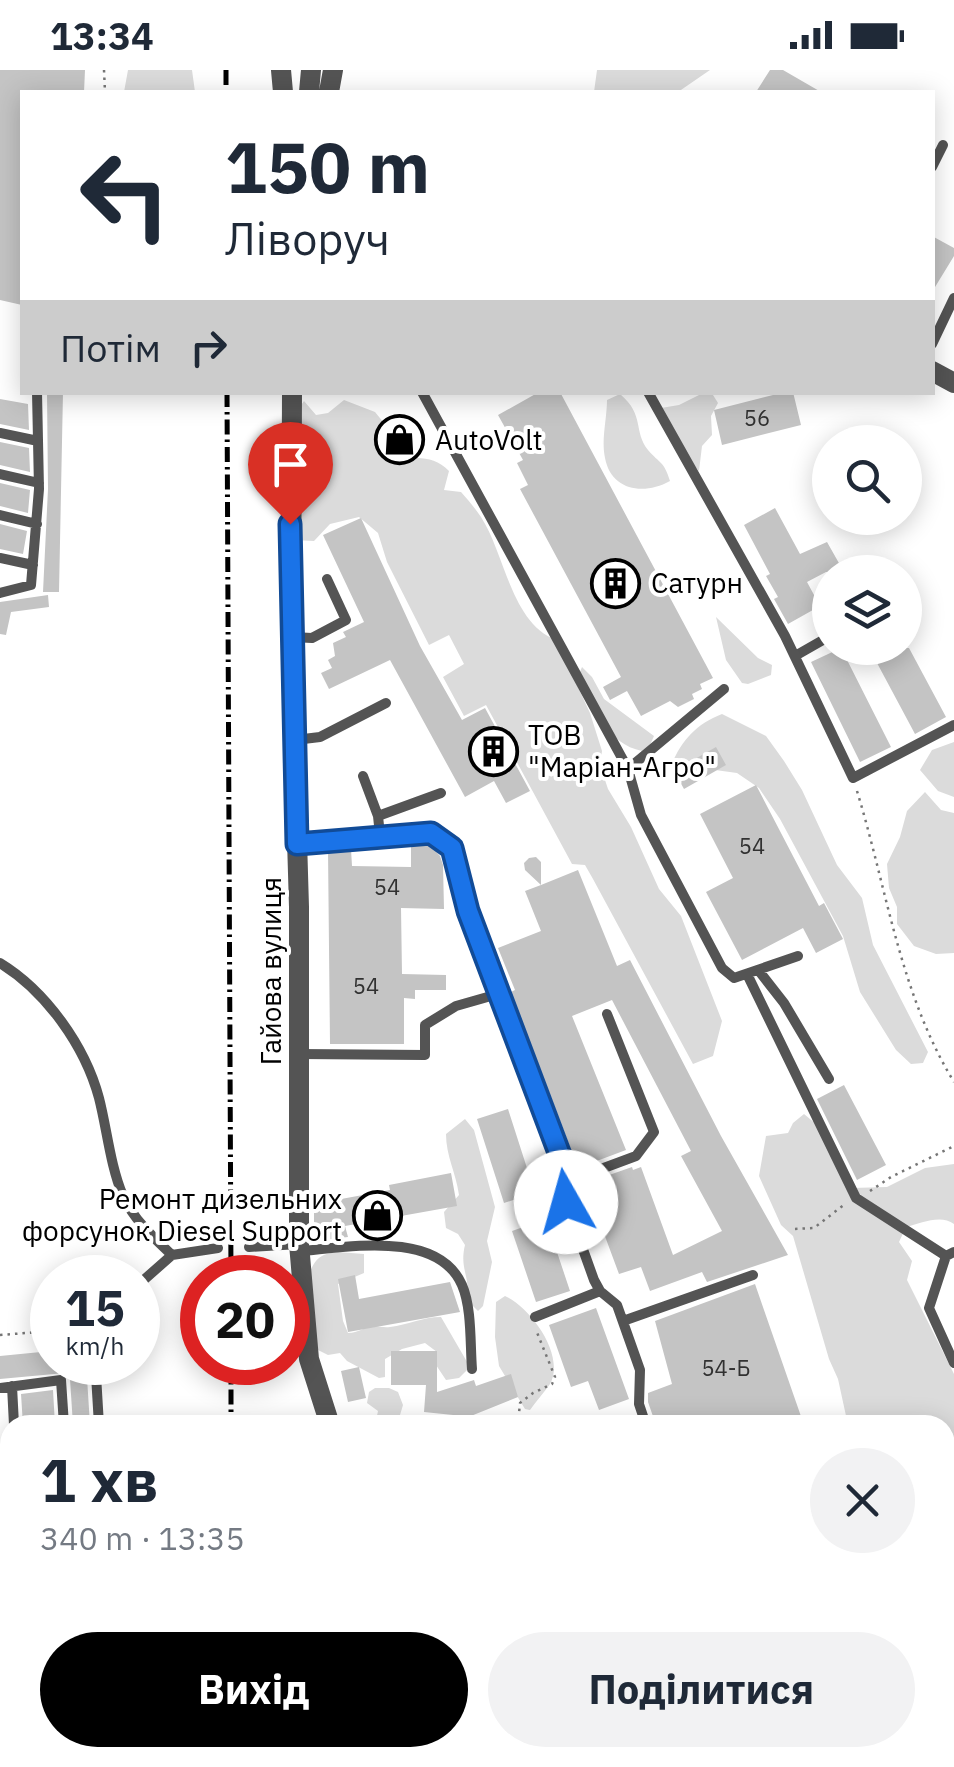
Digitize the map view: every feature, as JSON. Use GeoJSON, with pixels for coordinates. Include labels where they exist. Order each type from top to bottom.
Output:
{"type":"FeatureCollection","features":[{"type":"Feature","properties":{"kind":"street","name":"Гайова вулиця"},"geometry":{"type":"LineString","coordinates":[[292,395],[299,1248],[309,1359],[327,1415]]}},
{"type":"Feature","properties":{"kind":"lane"},"geometry":{"type":"LineString","coordinates":[[935,160],[943,145]]}},
{"type":"Feature","properties":{"kind":"lane"},"geometry":{"type":"LineString","coordinates":[[935,338],[954,298]]}},
{"type":"Feature","properties":{"kind":"lane"},"geometry":{"type":"LineString","coordinates":[[0,593],[31,584],[37,524],[37,395]]}},
{"type":"Feature","properties":{"kind":"lane"},"geometry":{"type":"LineString","coordinates":[[424,395],[628,769],[641,815],[722,968],[734,978],[798,956]]}},
{"type":"Feature","properties":{"kind":"lane"},"geometry":{"type":"LineString","coordinates":[[650,395],[795,656],[853,778],[954,725]]}},
{"type":"Feature","properties":{"kind":"lane"},"geometry":{"type":"LineString","coordinates":[[0,433],[38,441]]}},
{"type":"Feature","properties":{"kind":"lane"},"geometry":{"type":"LineString","coordinates":[[0,474],[38,483]]}},
{"type":"Feature","properties":{"kind":"lane"},"geometry":{"type":"LineString","coordinates":[[0,515],[37,524]]}},
{"type":"Feature","properties":{"kind":"lane"},"geometry":{"type":"LineString","coordinates":[[0,558],[33,565]]}},
{"type":"Feature","properties":{"kind":"lane"},"geometry":{"type":"LineString","coordinates":[[291,637],[312,638],[346,620],[327,579]]}},
{"type":"Feature","properties":{"kind":"lane"},"geometry":{"type":"LineString","coordinates":[[795,656],[812,646]]}},
{"type":"Feature","properties":{"kind":"lane"},"geometry":{"type":"LineString","coordinates":[[628,769],[724,689]]}},
{"type":"Feature","properties":{"kind":"lane"},"geometry":{"type":"LineString","coordinates":[[294,740],[320,736],[386,703]]}},
{"type":"Feature","properties":{"kind":"lane"},"geometry":{"type":"LineString","coordinates":[[362,776],[378,816],[380,835]]}},
{"type":"Feature","properties":{"kind":"lane"},"geometry":{"type":"LineString","coordinates":[[378,816],[441,793]]}},
{"type":"Feature","properties":{"kind":"lane"},"geometry":{"type":"LineString","coordinates":[[297,844],[431,833],[452,848],[468,911],[566,1171],[566,1202],[600,1291],[617,1305],[640,1370],[638,1404],[642,1415]]}},
{"type":"Feature","properties":{"kind":"lane"},"geometry":{"type":"LineString","coordinates":[[0,963],[28,984],[51,1009],[88,1061],[123,1196],[142,1227],[172,1255]]}},
{"type":"Feature","properties":{"kind":"lane"},"geometry":{"type":"LineString","coordinates":[[753,973],[784,1002],[829,1079]]}},
{"type":"Feature","properties":{"kind":"lane"},"geometry":{"type":"LineString","coordinates":[[753,973],[856,1198],[950,1254],[929,1308],[954,1363]]}},
{"type":"Feature","properties":{"kind":"lane"},"geometry":{"type":"LineString","coordinates":[[299,1054],[425,1055],[425,1026],[456,1006],[498,994]]}},
{"type":"Feature","properties":{"kind":"lane"},"geometry":{"type":"LineString","coordinates":[[566,1182],[636,1156],[654,1132],[608,1014]]}},
{"type":"Feature","properties":{"kind":"lane"},"geometry":{"type":"LineString","coordinates":[[249,1247],[426,1249],[449,1263],[464,1287],[472,1369]]}},
{"type":"Feature","properties":{"kind":"lane"},"geometry":{"type":"LineString","coordinates":[[160,1266],[172,1255],[218,1248]]}},
{"type":"Feature","properties":{"kind":"lane"},"geometry":{"type":"LineString","coordinates":[[623,1321],[754,1275]]}},
{"type":"Feature","properties":{"kind":"lane"},"geometry":{"type":"LineString","coordinates":[[535,1317],[600,1291]]}},
{"type":"Feature","properties":{"kind":"lane"},"geometry":{"type":"LineString","coordinates":[[12,1415],[6,1387],[60,1380],[63,1415]]}},
{"type":"Feature","properties":{"kind":"lane"},"geometry":{"type":"LineString","coordinates":[[97,1385],[99,1415]]}},
{"type":"Feature","properties":{"kind":"path"},"geometry":{"type":"LineString","coordinates":[[853,778],[880,866],[910,990],[933,1048],[954,1082]]}},
{"type":"Feature","properties":{"kind":"path"},"geometry":{"type":"LineString","coordinates":[[795,1229],[814,1228],[856,1198],[954,1146]]}},
{"type":"Feature","properties":{"kind":"path"},"geometry":{"type":"LineString","coordinates":[[520,1415],[520,1403],[552,1384],[555,1377],[536,1332],[535,1317]]}},
{"type":"Feature","properties":{"kind":"path"},"geometry":{"type":"LineString","coordinates":[[0,1335],[30,1332]]}},
{"type":"Feature","properties":{"kind":"shaded area"},"geometry":{"type":"Polygon","coordinates":[[[128,70],[192,70],[195,90],[124,90],[128,70]]]}},
{"type":"Feature","properties":{"kind":"shaded area"},"geometry":{"type":"Polygon","coordinates":[[[597,70],[710,70],[681,90],[594,90],[597,70]]]}},
{"type":"Feature","properties":{"kind":"shaded area"},"geometry":{"type":"Polygon","coordinates":[[[621,395],[628,402],[644,443],[664,466],[670,481],[639,489],[614,477],[605,458],[607,400],[621,395]]]}},
{"type":"Feature","properties":{"kind":"shaded area"},"geometry":{"type":"Polygon","coordinates":[[[699,395],[713,395],[718,403],[711,416],[712,435],[702,446],[699,471],[683,455],[661,408],[699,395]]]}},
{"type":"Feature","properties":{"kind":"shaded area"},"geometry":{"type":"Polygon","coordinates":[[[344,400],[375,412],[384,423],[378,442],[390,462],[421,458],[449,471],[444,490],[461,492],[476,510],[519,603],[541,631],[556,640],[590,713],[608,789],[631,827],[659,889],[681,916],[722,1021],[713,1056],[693,1064],[585,865],[572,864],[486,705],[464,716],[443,677],[464,664],[449,635],[429,645],[387,562],[378,533],[359,517],[330,524],[314,541],[294,540],[295,414],[304,401],[316,415],[328,413],[344,400]]]}},
{"type":"Feature","properties":{"kind":"shaded area"},"geometry":{"type":"Polygon","coordinates":[[[716,617],[758,658],[772,665],[771,675],[742,683],[726,660],[716,617]]]}},
{"type":"Feature","properties":{"kind":"shaded area"},"geometry":{"type":"Polygon","coordinates":[[[582,667],[604,699],[654,736],[650,745],[642,751],[611,733],[576,681],[582,667]]]}},
{"type":"Feature","properties":{"kind":"shaded area"},"geometry":{"type":"Polygon","coordinates":[[[722,714],[766,736],[802,790],[837,865],[862,898],[873,945],[928,1052],[923,1063],[911,1064],[896,1050],[860,992],[843,936],[759,788],[737,773],[708,769],[687,776],[671,766],[690,734],[722,714]]]}},
{"type":"Feature","properties":{"kind":"shaded area"},"geometry":{"type":"Polygon","coordinates":[[[954,742],[954,797],[938,791],[920,770],[932,750],[954,742]]]}},
{"type":"Feature","properties":{"kind":"shaded area"},"geometry":{"type":"Polygon","coordinates":[[[925,792],[941,810],[954,813],[954,953],[936,954],[914,946],[897,924],[897,907],[889,888],[887,864],[907,811],[925,792]]]}},
{"type":"Feature","properties":{"kind":"shaded area"},"geometry":{"type":"Polygon","coordinates":[[[804,1114],[822,1129],[852,1188],[887,1187],[925,1168],[954,1164],[954,1224],[937,1220],[906,1227],[899,1242],[912,1261],[907,1280],[954,1374],[954,1415],[846,1415],[793,1236],[781,1225],[759,1176],[766,1136],[788,1133],[804,1114]]]}},
{"type":"Feature","properties":{"kind":"shaded area"},"geometry":{"type":"Polygon","coordinates":[[[465,1119],[474,1130],[495,1207],[487,1241],[492,1262],[483,1306],[478,1311],[467,1300],[465,1245],[458,1234],[446,1228],[444,1212],[459,1195],[446,1134],[465,1119]]]}},
{"type":"Feature","properties":{"kind":"shaded area"},"geometry":{"type":"Polygon","coordinates":[[[328,1254],[364,1254],[364,1273],[338,1284],[348,1333],[441,1317],[470,1367],[459,1378],[446,1380],[436,1365],[437,1352],[425,1343],[385,1359],[385,1377],[379,1378],[340,1353],[328,1355],[310,1346],[310,1272],[328,1254]]]}},
{"type":"Feature","properties":{"kind":"shaded area"},"geometry":{"type":"Polygon","coordinates":[[[505,1296],[525,1310],[543,1333],[553,1360],[550,1384],[530,1410],[525,1409],[499,1366],[496,1302],[505,1296]]]}},
{"type":"Feature","properties":{"kind":"shaded area"},"geometry":{"type":"Polygon","coordinates":[[[389,1388],[398,1392],[403,1405],[400,1415],[377,1415],[378,1411],[367,1403],[369,1392],[389,1388]]]}},
{"type":"Feature","properties":{"kind":"building"},"geometry":{"type":"Polygon","coordinates":[[[0,70],[85,70],[84,90],[20,90],[20,305],[0,300],[0,70]]]}},
{"type":"Feature","properties":{"kind":"building"},"geometry":{"type":"Polygon","coordinates":[[[770,70],[783,70],[818,90],[757,90],[770,70]]]}},
{"type":"Feature","properties":{"kind":"building"},"geometry":{"type":"Polygon","coordinates":[[[935,238],[954,248],[954,256],[935,287],[935,238]]]}},
{"type":"Feature","properties":{"kind":"building"},"geometry":{"type":"Polygon","coordinates":[[[47,395],[63,395],[59,592],[43,592],[47,395]]]}},
{"type":"Feature","properties":{"kind":"building","name":"Сатурн"},"geometry":{"type":"Polygon","coordinates":[[[534,395],[562,395],[713,678],[700,684],[702,689],[692,694],[694,699],[678,707],[670,701],[641,716],[627,691],[610,700],[603,687],[621,677],[520,489],[528,485],[517,463],[523,460],[498,415],[534,395]]]}},
{"type":"Feature","properties":{"kind":"building"},"geometry":{"type":"Polygon","coordinates":[[[773,395],[794,395],[801,425],[722,445],[714,410],[773,395]]]}},
{"type":"Feature","properties":{"kind":"building"},"geometry":{"type":"Polygon","coordinates":[[[0,399],[28,404],[29,430],[0,424],[0,399]]]}},
{"type":"Feature","properties":{"kind":"building","name":"AutoVolt"},"geometry":{"type":"Polygon","coordinates":[[[405,419],[421,445],[394,461],[379,435],[405,419]]]}},
{"type":"Feature","properties":{"kind":"building"},"geometry":{"type":"Polygon","coordinates":[[[0,442],[29,448],[30,472],[0,465],[0,442]]]}},
{"type":"Feature","properties":{"kind":"building"},"geometry":{"type":"Polygon","coordinates":[[[0,483],[30,490],[28,513],[0,506],[0,483]]]}},
{"type":"Feature","properties":{"kind":"building"},"geometry":{"type":"Polygon","coordinates":[[[775,508],[800,554],[827,542],[834,555],[812,555],[812,579],[807,582],[812,591],[812,610],[788,624],[774,599],[778,597],[766,576],[770,574],[744,525],[775,508]]]}},
{"type":"Feature","properties":{"kind":"building"},"geometry":{"type":"Polygon","coordinates":[[[361,518],[420,646],[462,720],[485,708],[530,791],[506,803],[494,781],[465,797],[390,660],[329,689],[321,673],[332,668],[328,660],[335,656],[333,643],[346,637],[343,632],[364,622],[323,535],[361,518]]]}},
{"type":"Feature","properties":{"kind":"building"},"geometry":{"type":"Polygon","coordinates":[[[0,524],[27,531],[23,554],[0,549],[0,524]]]}},
{"type":"Feature","properties":{"kind":"building"},"geometry":{"type":"Polygon","coordinates":[[[48,595],[49,607],[11,612],[6,635],[0,634],[0,602],[48,595]]]}},
{"type":"Feature","properties":{"kind":"building"},"geometry":{"type":"Polygon","coordinates":[[[812,665],[850,665],[891,747],[860,762],[812,665]]]}},
{"type":"Feature","properties":{"kind":"building"},"geometry":{"type":"Polygon","coordinates":[[[878,665],[918,665],[946,717],[915,734],[878,665]]]}},
{"type":"Feature","properties":{"kind":"building"},"geometry":{"type":"Polygon","coordinates":[[[716,747],[726,765],[684,789],[674,771],[716,747]]]}},
{"type":"Feature","properties":{"kind":"building"},"geometry":{"type":"Polygon","coordinates":[[[756,785],[819,906],[824,903],[843,939],[816,953],[803,928],[742,960],[706,892],[733,878],[700,814],[756,785]]]}},
{"type":"Feature","properties":{"kind":"building"},"geometry":{"type":"Polygon","coordinates":[[[411,844],[431,846],[440,856],[444,909],[401,908],[402,974],[446,975],[446,990],[415,990],[415,999],[404,998],[404,1044],[330,1044],[328,850],[351,849],[352,866],[411,867],[411,844]]]}},
{"type":"Feature","properties":{"kind":"building"},"geometry":{"type":"Polygon","coordinates":[[[536,857],[541,862],[541,885],[525,870],[524,863],[536,857]]]}},
{"type":"Feature","properties":{"kind":"building"},"geometry":{"type":"Polygon","coordinates":[[[578,870],[617,966],[630,960],[788,1255],[707,1282],[702,1272],[650,1291],[641,1267],[619,1274],[590,1196],[600,1193],[595,1180],[641,1167],[673,1255],[722,1231],[681,1156],[691,1151],[612,1000],[572,1016],[626,1150],[578,1168],[498,948],[541,931],[525,891],[578,870]]]}},
{"type":"Feature","properties":{"kind":"building"},"geometry":{"type":"Polygon","coordinates":[[[844,1085],[886,1165],[857,1180],[817,1099],[844,1085]]]}},
{"type":"Feature","properties":{"kind":"building"},"geometry":{"type":"Polygon","coordinates":[[[508,1109],[535,1193],[504,1203],[477,1119],[508,1109]]]}},
{"type":"Feature","properties":{"kind":"building"},"geometry":{"type":"Polygon","coordinates":[[[451,1173],[457,1206],[345,1226],[348,1237],[314,1241],[314,1204],[390,1190],[389,1185],[451,1173]]]}},
{"type":"Feature","properties":{"kind":"building"},"geometry":{"type":"Polygon","coordinates":[[[546,1219],[570,1291],[536,1302],[512,1231],[546,1219]]]}},
{"type":"Feature","properties":{"kind":"building"},"geometry":{"type":"Polygon","coordinates":[[[355,1275],[359,1299],[450,1282],[460,1312],[348,1332],[338,1279],[355,1275]]]}},
{"type":"Feature","properties":{"kind":"building"},"geometry":{"type":"Polygon","coordinates":[[[755,1284],[801,1415],[653,1415],[648,1393],[672,1384],[655,1321],[755,1284]]]}},
{"type":"Feature","properties":{"kind":"building"},"geometry":{"type":"Polygon","coordinates":[[[596,1308],[629,1399],[599,1410],[588,1381],[571,1387],[549,1325],[596,1308]]]}},
{"type":"Feature","properties":{"kind":"building"},"geometry":{"type":"Polygon","coordinates":[[[391,1351],[437,1351],[437,1392],[474,1380],[476,1386],[511,1374],[518,1397],[473,1415],[453,1415],[424,1412],[426,1385],[391,1385],[391,1351]]]}},
{"type":"Feature","properties":{"kind":"building"},"geometry":{"type":"Polygon","coordinates":[[[30,1353],[30,1376],[0,1379],[0,1356],[30,1353]]]}},
{"type":"Feature","properties":{"kind":"building"},"geometry":{"type":"Polygon","coordinates":[[[359,1367],[366,1398],[348,1402],[341,1371],[359,1367]]]}},
{"type":"Feature","properties":{"kind":"building"},"geometry":{"type":"Polygon","coordinates":[[[70,1385],[87,1385],[89,1415],[72,1415],[70,1385]]]}},
{"type":"Feature","properties":{"kind":"building"},"geometry":{"type":"Polygon","coordinates":[[[53,1390],[54,1415],[22,1415],[21,1394],[53,1390]]]}},
{"type":"Feature","properties":{"kind":"railway"},"geometry":{"type":"LineString","coordinates":[[226,70],[226,90]]}},
{"type":"Feature","properties":{"kind":"railway"},"geometry":{"type":"LineString","coordinates":[[227,395],[231,1255]]}},
{"type":"Feature","properties":{"kind":"railway"},"geometry":{"type":"LineString","coordinates":[[231,1385],[231,1415]]}},
{"type":"Feature","properties":{"kind":"place","name":"AutoVolt"},"geometry":{"type":"Point","coordinates":[400,440]}},
{"type":"Feature","properties":{"kind":"place","name":"Сатурн"},"geometry":{"type":"Point","coordinates":[616,583]}},
{"type":"Feature","properties":{"kind":"place","name":"ТОВ \"Маріан-Агро\""},"geometry":{"type":"Point","coordinates":[493,751]}},
{"type":"Feature","properties":{"kind":"place","name":"Ремонт дизельних форсунок Diesel Support"},"geometry":{"type":"Point","coordinates":[377,1215]}},
{"type":"Feature","properties":{"kind":"route"},"geometry":{"type":"LineString","coordinates":[[290,524],[297,844],[431,833],[452,848],[468,911],[566,1171],[566,1202]]}}]}
